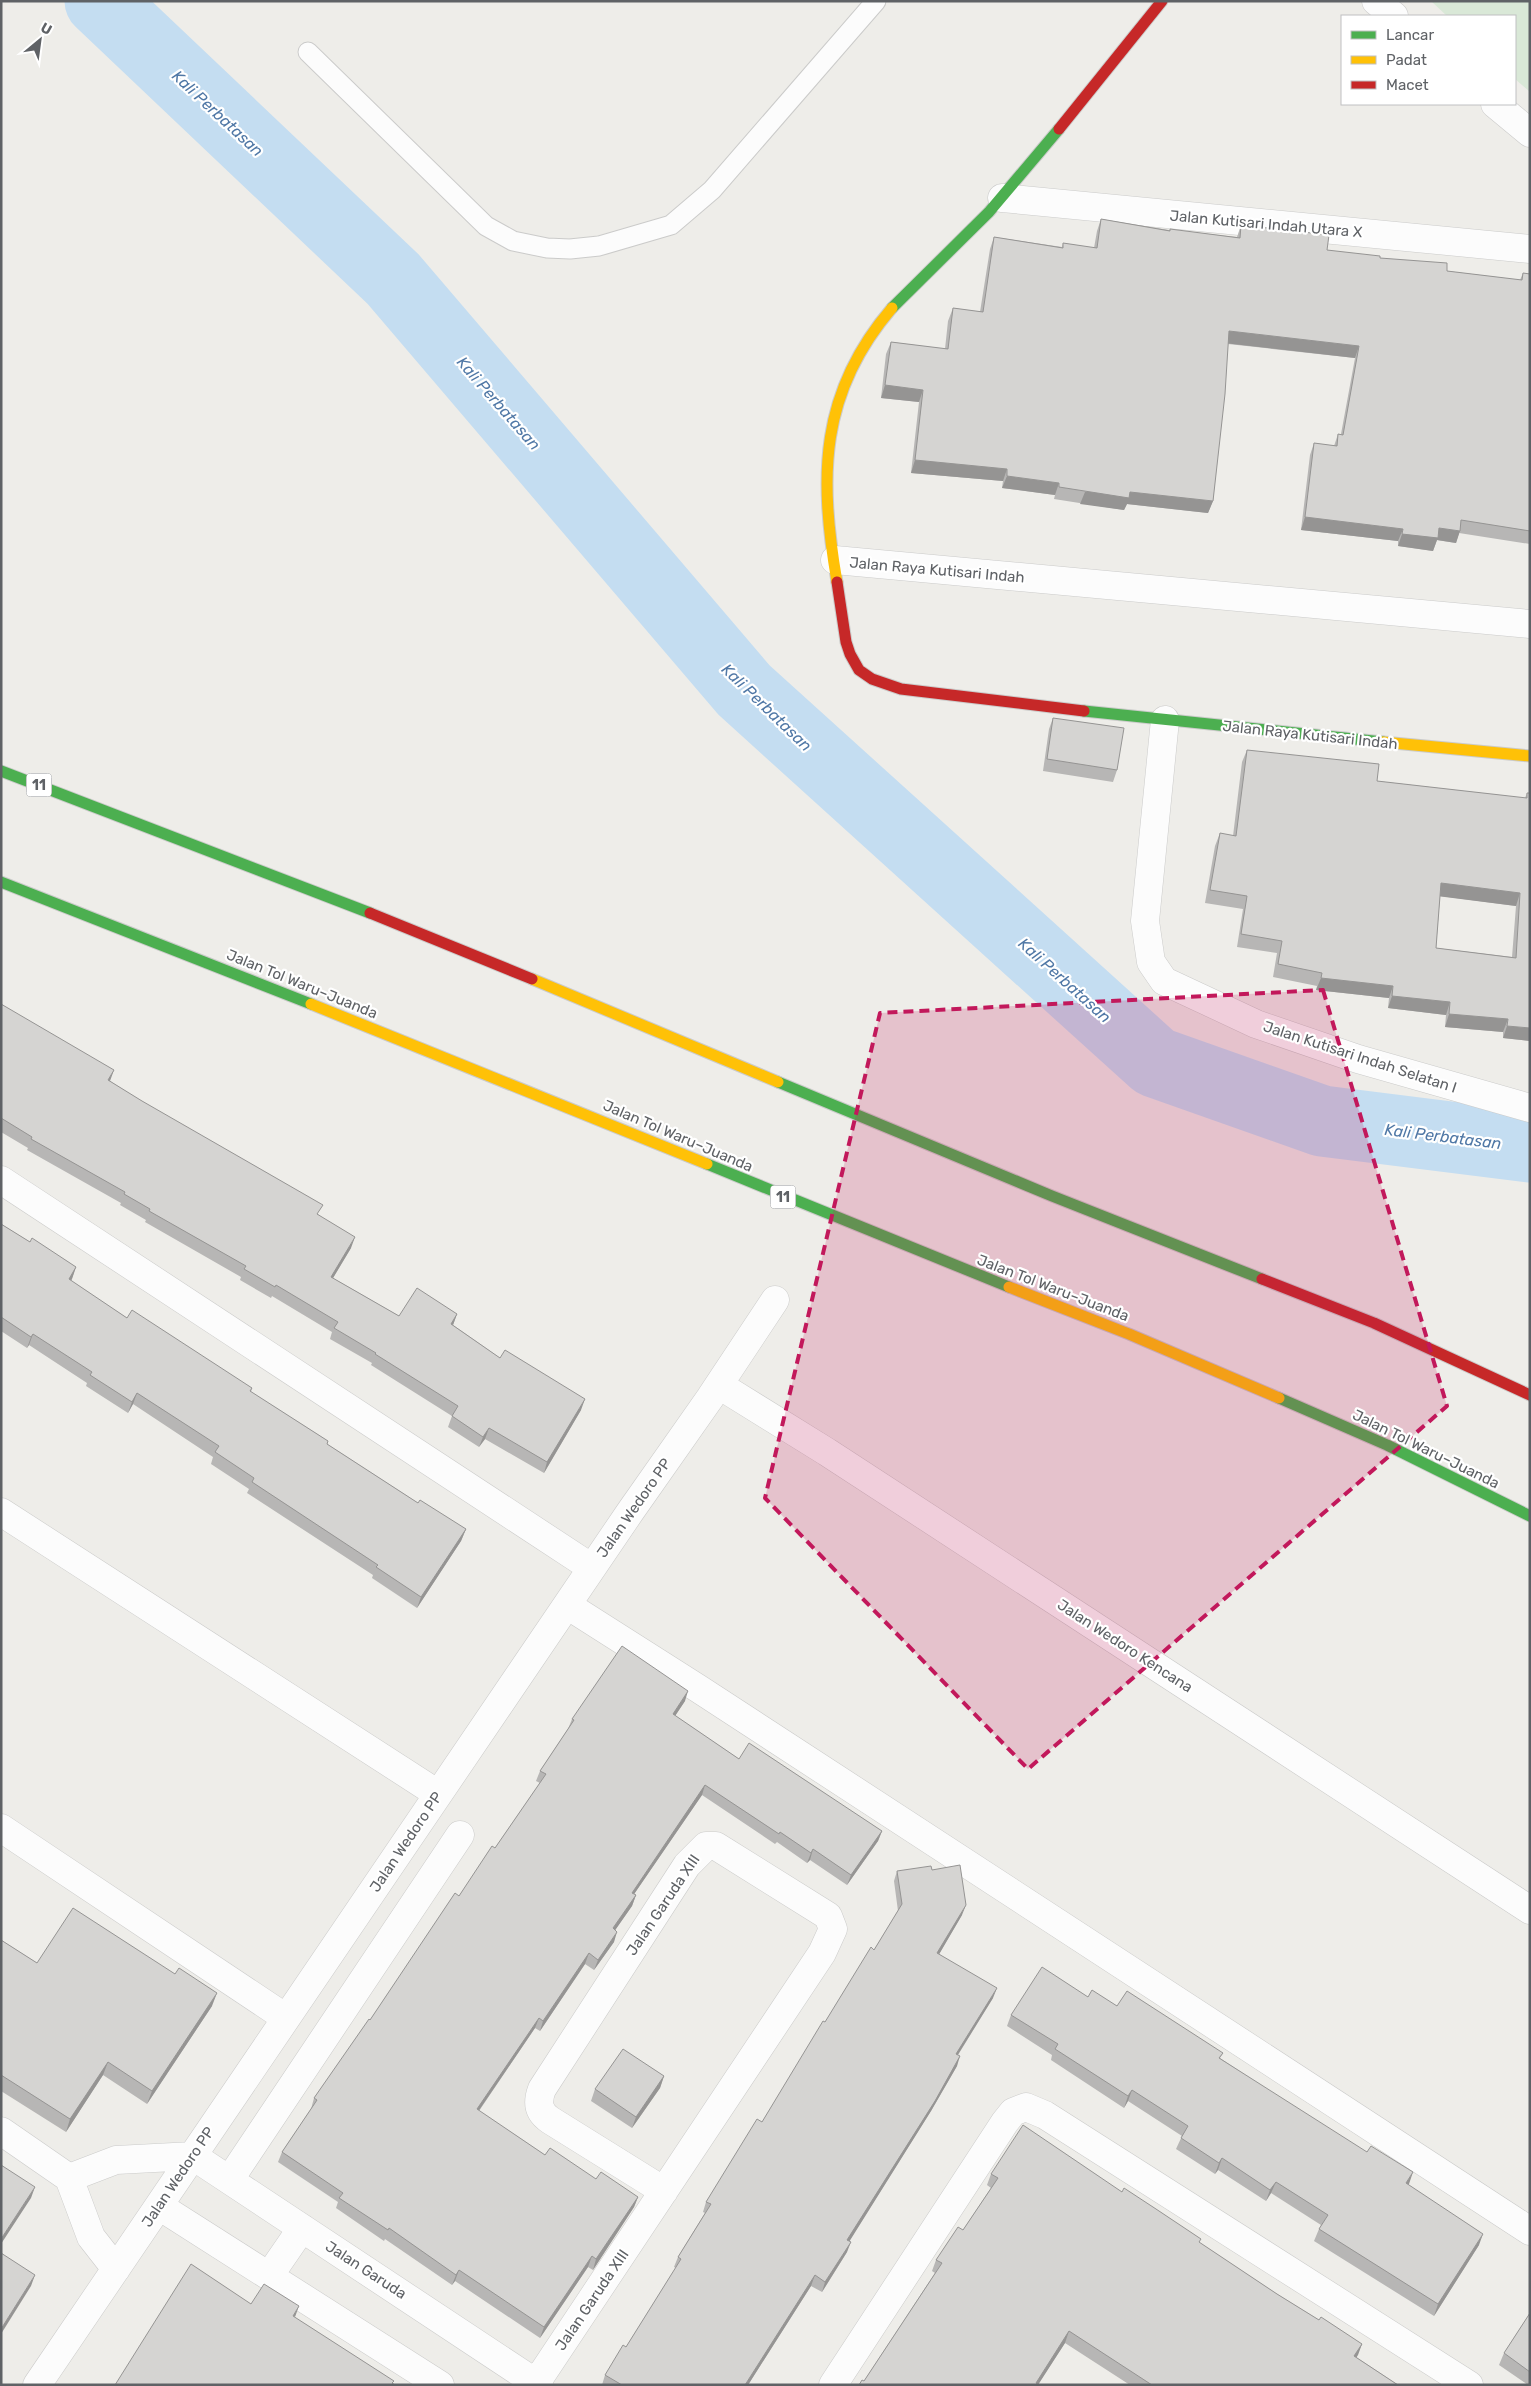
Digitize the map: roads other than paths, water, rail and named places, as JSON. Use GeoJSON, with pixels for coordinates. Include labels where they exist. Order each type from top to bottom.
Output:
{"type":"FeatureCollection","features":[{"type":"Feature","properties":{"kind":"main road"},"geometry":{"type":"LineString","coordinates":[[835,560],[827,511],[826,478],[828,446],[841,398],[872,334],[885,316],[1002,198],[1162,1]]}},
{"type":"Feature","properties":{"kind":"main road","name":"Jalan Raya Kutisari Indah"},"geometry":{"type":"LineString","coordinates":[[835,560],[846,642],[853,662],[865,676],[876,683],[901,689],[1165,720],[1530,756]]}},
{"type":"Feature","properties":{"kind":"main road","name":"11"},"geometry":{"type":"LineString","coordinates":[[1,771],[423,933],[1052,1196],[1374,1323],[1530,1395]]}},
{"type":"Feature","properties":{"kind":"main road","name":"Jalan Tol Waru–Juanda"},"geometry":{"type":"LineString","coordinates":[[1,882],[535,1093],[833,1217],[1129,1334],[1387,1445],[1530,1516]]}},
{"type":"Feature","properties":{"kind":"street"},"geometry":{"type":"LineString","coordinates":[[1376,1],[1393,15]]}},
{"type":"Feature","properties":{"kind":"street"},"geometry":{"type":"LineString","coordinates":[[1497,105],[1530,133]]}},
{"type":"Feature","properties":{"kind":"street","name":"Jalan Kutisari Indah Utara X"},"geometry":{"type":"LineString","coordinates":[[1002,198],[1530,249]]}},
{"type":"Feature","properties":{"kind":"street","name":"Jalan Raya Kutisari Indah"},"geometry":{"type":"LineString","coordinates":[[835,560],[1530,624]]}},
{"type":"Feature","properties":{"kind":"street","name":"Jalan Kutisari Indah Selatan I"},"geometry":{"type":"LineString","coordinates":[[1165,720],[1145,921],[1151,962],[1164,980],[1256,1024],[1339,1052],[1530,1108]]}},
{"type":"Feature","properties":{"kind":"street"},"geometry":{"type":"LineString","coordinates":[[1,1180],[592,1568]]}},
{"type":"Feature","properties":{"kind":"street","name":"Jalan Wedoro PP"},"geometry":{"type":"LineString","coordinates":[[37,2385],[592,1568],[719,1385],[775,1300]]}},
{"type":"Feature","properties":{"kind":"street","name":"Jalan Wedoro Kencana"},"geometry":{"type":"LineString","coordinates":[[719,1385],[827,1452],[1530,1910]]}},
{"type":"Feature","properties":{"kind":"street"},"geometry":{"type":"LineString","coordinates":[[1,1512],[438,1794]]}},
{"type":"Feature","properties":{"kind":"street"},"geometry":{"type":"LineString","coordinates":[[567,1605],[699,1689],[1530,2231]]}},
{"type":"Feature","properties":{"kind":"street"},"geometry":{"type":"LineString","coordinates":[[1,1828],[286,2018]]}},
{"type":"Feature","properties":{"kind":"street"},"geometry":{"type":"LineString","coordinates":[[230,2179],[460,1835]]}},
{"type":"Feature","properties":{"kind":"street","name":"Jalan Garuda XIII"},"geometry":{"type":"LineString","coordinates":[[538,2384],[822,1953],[833,1929],[828,1916],[716,1846],[706,1846],[687,1865],[539,2096],[538,2104],[550,2120],[664,2191]]}},
{"type":"Feature","properties":{"kind":"street"},"geometry":{"type":"LineString","coordinates":[[833,2385],[1005,2122],[1013,2112],[1026,2107],[1045,2115],[1465,2384]]}},
{"type":"Feature","properties":{"kind":"street"},"geometry":{"type":"LineString","coordinates":[[1,2131],[69,2178],[91,2237],[116,2269]]}},
{"type":"Feature","properties":{"kind":"street"},"geometry":{"type":"LineString","coordinates":[[69,2178],[116,2160],[192,2156]]}},
{"type":"Feature","properties":{"kind":"street","name":"Jalan Garuda"},"geometry":{"type":"LineString","coordinates":[[192,2156],[230,2179],[538,2384]]}},
{"type":"Feature","properties":{"kind":"street"},"geometry":{"type":"LineString","coordinates":[[158,2206],[440,2385]]}},
{"type":"Feature","properties":{"kind":"street"},"geometry":{"type":"LineString","coordinates":[[270,2276],[302,2228]]}},
{"type":"Feature","properties":{"kind":"lane"},"geometry":{"type":"LineString","coordinates":[[308,52],[486,226],[513,242],[547,248],[570,249],[599,246],[671,225],[692,210],[712,190],[876,1]]}},
{"type":"Feature","properties":{"kind":"waterway","name":"Kali Perbatasan"},"geometry":{"type":"LineString","coordinates":[[100,1],[393,279],[744,690],[1155,1062],[1322,1121],[1530,1147]]}}]}
